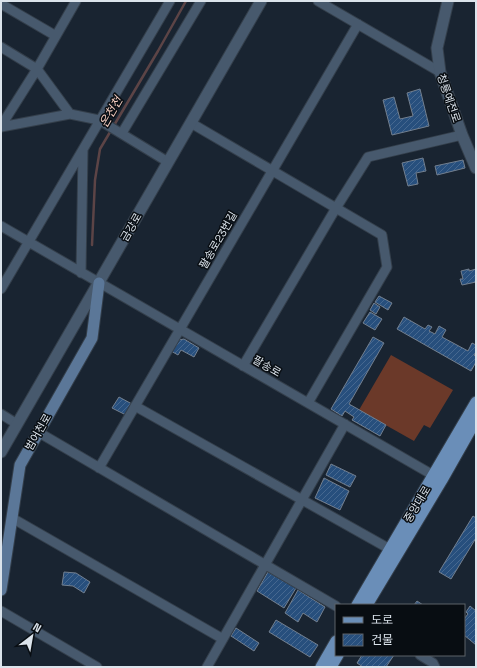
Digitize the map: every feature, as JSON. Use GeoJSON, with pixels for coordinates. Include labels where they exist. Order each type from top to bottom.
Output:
{"type":"FeatureCollection","features":[{"type":"Feature","properties":{"kind":"main road","name":"범어천로"},"geometry":{"type":"LineString","coordinates":[[1,590],[20,465],[92,338],[99,283]]}},
{"type":"Feature","properties":{"kind":"main road","name":"중앙대로"},"geometry":{"type":"LineString","coordinates":[[368,604],[394,552],[438,478],[476,402]]}},
{"type":"Feature","properties":{"kind":"main road","name":"중앙대로"},"geometry":{"type":"LineString","coordinates":[[438,478],[474,427]]}},
{"type":"Feature","properties":{"kind":"main road","name":"중앙대로"},"geometry":{"type":"LineString","coordinates":[[358,604],[394,552]]}},
{"type":"Feature","properties":{"kind":"main road"},"geometry":{"type":"LineString","coordinates":[[321,667],[335,643]]}},
{"type":"Feature","properties":{"kind":"main road"},"geometry":{"type":"LineString","coordinates":[[331,667],[337,656]]}},
{"type":"Feature","properties":{"kind":"street"},"geometry":{"type":"LineString","coordinates":[[1,126],[37,69],[76,1]]}},
{"type":"Feature","properties":{"kind":"street"},"geometry":{"type":"LineString","coordinates":[[1,289],[83,150],[102,122],[170,1]]}},
{"type":"Feature","properties":{"kind":"street"},"geometry":{"type":"LineString","coordinates":[[120,132],[201,1]]}},
{"type":"Feature","properties":{"kind":"street","name":"금강로"},"geometry":{"type":"LineString","coordinates":[[1,452],[261,1]]}},
{"type":"Feature","properties":{"kind":"street"},"geometry":{"type":"LineString","coordinates":[[318,1],[440,72]]}},
{"type":"Feature","properties":{"kind":"street","name":"청룡예전로"},"geometry":{"type":"LineString","coordinates":[[448,1],[437,48],[440,72],[476,168]]}},
{"type":"Feature","properties":{"kind":"street"},"geometry":{"type":"LineString","coordinates":[[1,4],[56,36]]}},
{"type":"Feature","properties":{"kind":"street","name":"팔송로23번길"},"geometry":{"type":"LineString","coordinates":[[99,468],[358,24]]}},
{"type":"Feature","properties":{"kind":"street"},"geometry":{"type":"LineString","coordinates":[[1,47],[37,69],[70,114]]}},
{"type":"Feature","properties":{"kind":"street"},"geometry":{"type":"LineString","coordinates":[[1,126],[70,114],[102,122],[168,162]]}},
{"type":"Feature","properties":{"kind":"street"},"geometry":{"type":"LineString","coordinates":[[191,123],[382,235],[387,268],[308,403]]}},
{"type":"Feature","properties":{"kind":"street"},"geometry":{"type":"LineString","coordinates":[[243,366],[336,208],[368,157],[462,134]]}},
{"type":"Feature","properties":{"kind":"street"},"geometry":{"type":"LineString","coordinates":[[80,273],[83,150]]}},
{"type":"Feature","properties":{"kind":"street","name":"팔송로"},"geometry":{"type":"LineString","coordinates":[[1,226],[80,273],[438,478]]}},
{"type":"Feature","properties":{"kind":"street"},"geometry":{"type":"LineString","coordinates":[[135,406],[394,552]]}},
{"type":"Feature","properties":{"kind":"street"},"geometry":{"type":"LineString","coordinates":[[1,414],[17,424]]}},
{"type":"Feature","properties":{"kind":"street"},"geometry":{"type":"LineString","coordinates":[[207,667],[345,424]]}},
{"type":"Feature","properties":{"kind":"street"},"geometry":{"type":"LineString","coordinates":[[38,432],[265,566],[335,605]]}},
{"type":"Feature","properties":{"kind":"street"},"geometry":{"type":"LineString","coordinates":[[12,518],[223,639]]}},
{"type":"Feature","properties":{"kind":"street"},"geometry":{"type":"LineString","coordinates":[[1,611],[97,667]]}},
{"type":"Feature","properties":{"kind":"street"},"geometry":{"type":"LineString","coordinates":[[422,656],[433,663],[435,667]]}},
{"type":"Feature","properties":{"kind":"shaded area"},"geometry":{"type":"Polygon","coordinates":[[[391,355],[453,390],[430,428],[424,425],[414,441],[359,410],[391,355]]]}},
{"type":"Feature","properties":{"kind":"building"},"geometry":{"type":"Polygon","coordinates":[[[420,89],[429,126],[392,135],[383,100],[394,97],[400,119],[413,116],[407,93],[420,89]]]}},
{"type":"Feature","properties":{"kind":"building"},"geometry":{"type":"Polygon","coordinates":[[[423,158],[426,171],[416,173],[418,184],[408,186],[402,163],[423,158]]]}},
{"type":"Feature","properties":{"kind":"building"},"geometry":{"type":"Polygon","coordinates":[[[463,160],[465,168],[437,175],[435,166],[463,160]]]}},
{"type":"Feature","properties":{"kind":"building"},"geometry":{"type":"Polygon","coordinates":[[[469,269],[469,271],[476,269],[476,282],[462,285],[460,279],[463,279],[461,271],[469,269]]]}},
{"type":"Feature","properties":{"kind":"building"},"geometry":{"type":"Polygon","coordinates":[[[379,296],[392,303],[388,310],[375,302],[379,296]]]}},
{"type":"Feature","properties":{"kind":"building"},"geometry":{"type":"Polygon","coordinates":[[[374,303],[380,307],[376,314],[370,310],[374,303]]]}},
{"type":"Feature","properties":{"kind":"building"},"geometry":{"type":"Polygon","coordinates":[[[370,312],[382,319],[375,330],[363,323],[370,312]]]}},
{"type":"Feature","properties":{"kind":"building"},"geometry":{"type":"Polygon","coordinates":[[[404,317],[425,329],[428,325],[432,327],[429,331],[435,334],[439,326],[446,330],[442,337],[468,351],[472,343],[476,345],[476,352],[474,355],[476,357],[476,362],[471,371],[397,329],[404,317]]]}},
{"type":"Feature","properties":{"kind":"building"},"geometry":{"type":"Polygon","coordinates":[[[373,337],[384,343],[349,404],[386,425],[380,436],[352,420],[354,417],[345,411],[342,416],[331,409],[373,337]]]}},
{"type":"Feature","properties":{"kind":"building"},"geometry":{"type":"Polygon","coordinates":[[[184,339],[199,348],[194,357],[181,350],[178,355],[171,351],[178,340],[184,339]]]}},
{"type":"Feature","properties":{"kind":"building"},"geometry":{"type":"Polygon","coordinates":[[[119,397],[132,404],[126,415],[112,408],[119,397]]]}},
{"type":"Feature","properties":{"kind":"building"},"geometry":{"type":"Polygon","coordinates":[[[331,464],[356,476],[350,487],[326,475],[331,464]]]}},
{"type":"Feature","properties":{"kind":"building"},"geometry":{"type":"Polygon","coordinates":[[[324,478],[349,491],[340,510],[315,498],[324,478]]]}},
{"type":"Feature","properties":{"kind":"building"},"geometry":{"type":"Polygon","coordinates":[[[473,516],[476,518],[476,538],[451,579],[439,572],[473,516]]]}},
{"type":"Feature","properties":{"kind":"building"},"geometry":{"type":"Polygon","coordinates":[[[64,572],[76,573],[90,582],[84,593],[73,586],[62,585],[64,572]]]}},
{"type":"Feature","properties":{"kind":"building"},"geometry":{"type":"Polygon","coordinates":[[[268,572],[296,588],[284,608],[257,591],[268,572]]]}},
{"type":"Feature","properties":{"kind":"building"},"geometry":{"type":"Polygon","coordinates":[[[298,590],[325,607],[317,622],[303,613],[298,622],[285,613],[298,590]]]}},
{"type":"Feature","properties":{"kind":"building"},"geometry":{"type":"Polygon","coordinates":[[[417,601],[422,604],[415,604],[417,601]]]}},
{"type":"Feature","properties":{"kind":"building"},"geometry":{"type":"Polygon","coordinates":[[[470,606],[476,611],[476,645],[465,636],[465,618],[468,614],[466,612],[470,606]]]}},
{"type":"Feature","properties":{"kind":"building"},"geometry":{"type":"Polygon","coordinates":[[[276,620],[318,645],[310,657],[269,632],[276,620]]]}},
{"type":"Feature","properties":{"kind":"building"},"geometry":{"type":"Polygon","coordinates":[[[236,628],[259,643],[254,651],[231,636],[236,628]]]}},
{"type":"Feature","properties":{"kind":"building"},"geometry":{"type":"Polygon","coordinates":[[[361,656],[393,656],[386,667],[363,667],[357,663],[361,656]]]}},
{"type":"Feature","properties":{"kind":"waterway","name":"온천천"},"geometry":{"type":"LineString","coordinates":[[92,245],[95,180],[100,149],[186,1]]}}]}
